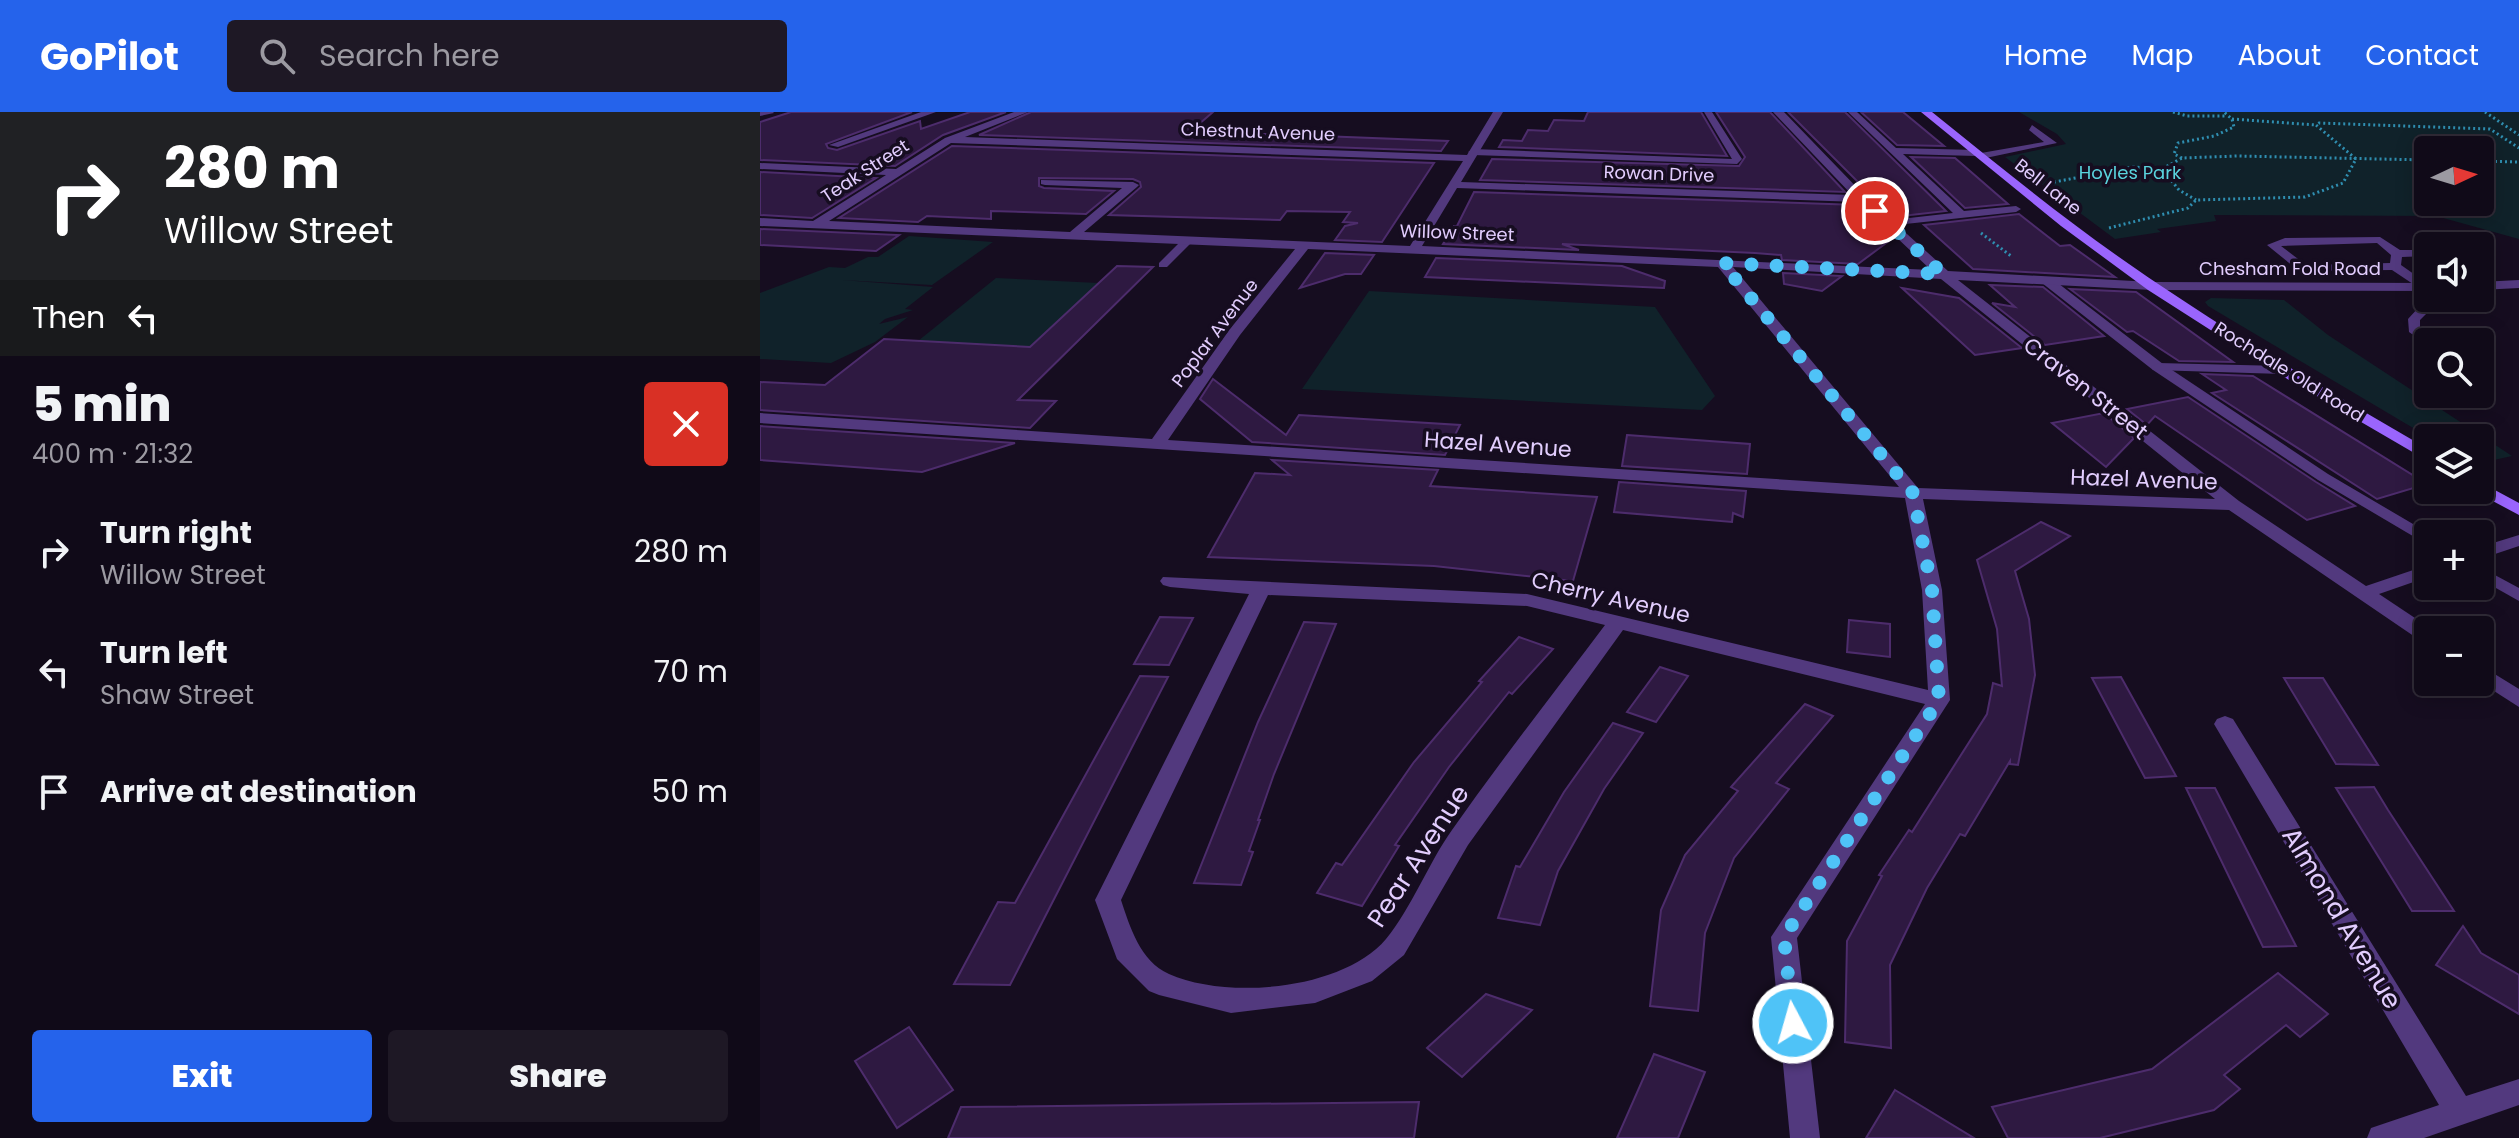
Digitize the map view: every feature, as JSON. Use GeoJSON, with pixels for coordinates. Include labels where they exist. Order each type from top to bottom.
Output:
{"type":"FeatureCollection","features":[{"type":"Feature","properties":{"kind":"main road","name":"Bell Lane"},"geometry":{"type":"LineString","coordinates":[[1926,112],[2047,211],[2152,286]]}},
{"type":"Feature","properties":{"kind":"main road","name":"Rochdale Old Road"},"geometry":{"type":"LineString","coordinates":[[2152,286],[2282,370],[2414,448]]}},
{"type":"Feature","properties":{"kind":"main road"},"geometry":{"type":"LineString","coordinates":[[2494,495],[2519,510]]}},
{"type":"Feature","properties":{"kind":"street"},"geometry":{"type":"LineString","coordinates":[[760,114],[771,112]]}},
{"type":"Feature","properties":{"kind":"street"},"geometry":{"type":"LineString","coordinates":[[889,112],[915,117]]}},
{"type":"Feature","properties":{"kind":"street"},"geometry":{"type":"LineString","coordinates":[[834,145],[931,112]]}},
{"type":"Feature","properties":{"kind":"street","name":"Teak Street"},"geometry":{"type":"LineString","coordinates":[[816,224],[949,140],[1023,112]]}},
{"type":"Feature","properties":{"kind":"street"},"geometry":{"type":"LineString","coordinates":[[1414,250],[1498,112]]}},
{"type":"Feature","properties":{"kind":"street","name":"Craven Street"},"geometry":{"type":"LineString","coordinates":[[1778,112],[1862,199],[1943,274],[2233,505],[2414,626]]}},
{"type":"Feature","properties":{"kind":"street","name":"Chestnut Avenue"},"geometry":{"type":"LineString","coordinates":[[949,140],[1471,155]]}},
{"type":"Feature","properties":{"kind":"street"},"geometry":{"type":"LineString","coordinates":[[760,166],[897,172]]}},
{"type":"Feature","properties":{"kind":"street"},"geometry":{"type":"LineString","coordinates":[[1045,182],[1133,185],[1073,235]]}},
{"type":"Feature","properties":{"kind":"street","name":"Rowan Drive"},"geometry":{"type":"LineString","coordinates":[[1455,185],[1862,199]]}},
{"type":"Feature","properties":{"kind":"street","name":"Willow Street"},"geometry":{"type":"LineString","coordinates":[[760,222],[1722,263],[2152,286]]}},
{"type":"Feature","properties":{"kind":"street","name":"Poplar Avenue"},"geometry":{"type":"LineString","coordinates":[[1157,443],[1235,332],[1305,245]]}},
{"type":"Feature","properties":{"kind":"street"},"geometry":{"type":"LineString","coordinates":[[1722,263],[1913,493],[1932,590],[1939,700],[1784,937],[1805,1138]]}},
{"type":"Feature","properties":{"kind":"street"},"geometry":{"type":"LineString","coordinates":[[2494,285],[2519,284]]}},
{"type":"Feature","properties":{"kind":"street","name":"Chesham Fold Road"},"geometry":{"type":"LineString","coordinates":[[2152,286],[2414,288]]}},
{"type":"Feature","properties":{"kind":"street"},"geometry":{"type":"LineString","coordinates":[[2158,367],[2282,370]]}},
{"type":"Feature","properties":{"kind":"street","name":"Hazel Avenue"},"geometry":{"type":"LineString","coordinates":[[760,418],[1913,493],[2233,505]]}},
{"type":"Feature","properties":{"kind":"street"},"geometry":{"type":"LineString","coordinates":[[2494,548],[2519,540]]}},
{"type":"Feature","properties":{"kind":"street"},"geometry":{"type":"LineString","coordinates":[[2366,592],[2414,576]]}},
{"type":"Feature","properties":{"kind":"street","name":"Cherry Avenue"},"geometry":{"type":"LineString","coordinates":[[1170,581],[1261,589],[1527,600],[1939,700]]}},
{"type":"Feature","properties":{"kind":"street","name":"Pear Avenue"},"geometry":{"type":"LineString","coordinates":[[1261,589],[1108,900],[1126,951],[1159,983],[1231,1001],[1315,991],[1363,973],[1395,947],[1459,838],[1618,622]]}},
{"type":"Feature","properties":{"kind":"street"},"geometry":{"type":"LineString","coordinates":[[2494,682],[2519,700]]}},
{"type":"Feature","properties":{"kind":"street","name":"Almond Avenue"},"geometry":{"type":"LineString","coordinates":[[2225,724],[2460,1113]]}},
{"type":"Feature","properties":{"kind":"street"},"geometry":{"type":"LineString","coordinates":[[2382,1138],[2519,1092]]}},
{"type":"Feature","properties":{"kind":"lane"},"geometry":{"type":"LineString","coordinates":[[1471,155],[1734,162],[1737,159],[1708,112]]}},
{"type":"Feature","properties":{"kind":"lane"},"geometry":{"type":"LineString","coordinates":[[1852,112],[1973,228]]}},
{"type":"Feature","properties":{"kind":"lane"},"geometry":{"type":"LineString","coordinates":[[1893,151],[1978,154],[2052,143],[2032,128]]}},
{"type":"Feature","properties":{"kind":"lane"},"geometry":{"type":"LineString","coordinates":[[1887,223],[2016,209]]}},
{"type":"Feature","properties":{"kind":"lane"},"geometry":{"type":"LineString","coordinates":[[1163,265],[1188,240]]}},
{"type":"Feature","properties":{"kind":"lane"},"geometry":{"type":"LineString","coordinates":[[2414,256],[2396,260],[2303,269],[2273,245],[2285,241],[2380,240],[2396,260],[2414,276]]}},
{"type":"Feature","properties":{"kind":"lane"},"geometry":{"type":"LineString","coordinates":[[2046,280],[2158,367],[2323,477],[2414,532]]}},
{"type":"Feature","properties":{"kind":"lane"},"geometry":{"type":"LineString","coordinates":[[2494,581],[2519,596]]}},
{"type":"Feature","properties":{"kind":"path"},"geometry":{"type":"LineString","coordinates":[[2173,112],[2187,116],[2316,125],[2353,123],[2490,129],[2519,148]]}},
{"type":"Feature","properties":{"kind":"path"},"geometry":{"type":"LineString","coordinates":[[2224,112],[2234,127],[2214,136],[2178,143],[2174,154],[2182,158],[2414,160]]}},
{"type":"Feature","properties":{"kind":"path"},"geometry":{"type":"LineString","coordinates":[[2485,112],[2519,135]]}},
{"type":"Feature","properties":{"kind":"path"},"geometry":{"type":"LineString","coordinates":[[2316,125],[2356,159]]}},
{"type":"Feature","properties":{"kind":"path"},"geometry":{"type":"LineString","coordinates":[[2042,184],[2133,167],[2162,169],[2182,158]]}},
{"type":"Feature","properties":{"kind":"path"},"geometry":{"type":"LineString","coordinates":[[2162,169],[2179,190],[2196,200],[2305,197],[2343,183],[2356,159]]}},
{"type":"Feature","properties":{"kind":"path"},"geometry":{"type":"LineString","coordinates":[[2494,161],[2519,162]]}},
{"type":"Feature","properties":{"kind":"path"},"geometry":{"type":"LineString","coordinates":[[2102,230],[2188,208],[2196,200]]}},
{"type":"Feature","properties":{"kind":"path"},"geometry":{"type":"LineString","coordinates":[[1973,228],[2021,265],[2023,279]]}},
{"type":"Feature","properties":{"kind":"green space","name":"Hoyles Park"},"geometry":{"type":"Polygon","coordinates":[[[2019,112],[2519,112],[2519,239],[2436,216],[2494,216],[2494,136],[2414,136],[2414,216],[2214,215],[2216,221],[2157,229],[2161,232],[2115,239],[2005,157],[2066,144],[2057,134],[2019,112]]]}},
{"type":"Feature","properties":{"kind":"green space"},"geometry":{"type":"Polygon","coordinates":[[[909,236],[993,242],[932,285],[842,280],[933,287],[905,309],[913,310],[879,324],[908,317],[875,342],[831,363],[760,359],[760,293],[829,267],[845,268],[868,257],[878,257],[909,236]]]}},
{"type":"Feature","properties":{"kind":"green space"},"geometry":{"type":"Polygon","coordinates":[[[996,278],[1098,283],[1030,347],[918,341],[996,278]]]}},
{"type":"Feature","properties":{"kind":"green space"},"geometry":{"type":"Polygon","coordinates":[[[1369,291],[1655,307],[1715,396],[1702,410],[1302,389],[1369,291]]]}},
{"type":"Feature","properties":{"kind":"green space"},"geometry":{"type":"Polygon","coordinates":[[[2211,298],[2284,300],[2328,335],[2414,392],[2414,408],[2439,408],[2463,424],[2414,424],[2414,428],[2205,302],[2211,298]]]}},
{"type":"Feature","properties":{"kind":"green space"},"geometry":{"type":"Polygon","coordinates":[[[2494,444],[2512,456],[2494,460],[2494,444]]]}},
{"type":"Feature","properties":{"kind":"building"},"geometry":{"type":"Polygon","coordinates":[[[791,112],[912,112],[826,144],[828,148],[837,150],[920,121],[921,129],[970,112],[1006,112],[943,135],[895,166],[760,160],[760,122],[791,112]]]}},
{"type":"Feature","properties":{"kind":"building"},"geometry":{"type":"Polygon","coordinates":[[[1031,112],[1213,112],[1191,131],[1448,141],[1441,151],[979,135],[1031,112]]]}},
{"type":"Feature","properties":{"kind":"building"},"geometry":{"type":"Polygon","coordinates":[[[1588,112],[1701,112],[1727,156],[1499,147],[1503,140],[1522,141],[1528,130],[1548,131],[1554,120],[1584,121],[1588,112]]]}},
{"type":"Feature","properties":{"kind":"building"},"geometry":{"type":"Polygon","coordinates":[[[1716,112],[1770,112],[1845,192],[1480,180],[1492,159],[1739,166],[1745,157],[1716,112]]]}},
{"type":"Feature","properties":{"kind":"building"},"geometry":{"type":"Polygon","coordinates":[[[1788,112],[1845,112],[1946,211],[1893,217],[1788,112]]]}},
{"type":"Feature","properties":{"kind":"building"},"geometry":{"type":"Polygon","coordinates":[[[1861,112],[1903,112],[1944,146],[1897,145],[1861,112]]]}},
{"type":"Feature","properties":{"kind":"building"},"geometry":{"type":"Polygon","coordinates":[[[952,146],[1434,163],[1382,242],[1335,240],[1345,226],[1358,223],[1343,222],[1350,212],[1287,211],[1280,220],[1109,215],[1141,187],[1140,182],[1133,179],[1039,178],[1039,186],[1044,188],[1114,191],[1086,214],[991,211],[991,219],[927,216],[918,222],[839,218],[952,146]]]}},
{"type":"Feature","properties":{"kind":"building"},"geometry":{"type":"Polygon","coordinates":[[[1911,157],[1955,158],[2008,204],[1965,208],[1911,157]]]}},
{"type":"Feature","properties":{"kind":"building"},"geometry":{"type":"Polygon","coordinates":[[[760,172],[876,178],[812,218],[760,215],[760,172]]]}},
{"type":"Feature","properties":{"kind":"building"},"geometry":{"type":"Polygon","coordinates":[[[1474,192],[1858,205],[1893,238],[1858,264],[1782,260],[1781,255],[1755,253],[1562,244],[1579,250],[1443,244],[1457,226],[1474,192]]]}},
{"type":"Feature","properties":{"kind":"building"},"geometry":{"type":"Polygon","coordinates":[[[2019,214],[2060,246],[2070,245],[2115,277],[1973,269],[1924,225],[2019,214]]]}},
{"type":"Feature","properties":{"kind":"building"},"geometry":{"type":"Polygon","coordinates":[[[760,229],[899,235],[876,251],[760,245],[760,229]]]}},
{"type":"Feature","properties":{"kind":"building"},"geometry":{"type":"Polygon","coordinates":[[[1325,253],[1374,255],[1361,274],[1345,274],[1300,288],[1325,253]]]}},
{"type":"Feature","properties":{"kind":"building"},"geometry":{"type":"Polygon","coordinates":[[[1436,258],[1622,266],[1665,281],[1664,288],[1425,277],[1436,258]]]}},
{"type":"Feature","properties":{"kind":"building"},"geometry":{"type":"Polygon","coordinates":[[[1117,266],[1153,267],[1018,400],[1056,401],[1030,428],[760,410],[760,382],[825,385],[884,339],[1030,347],[1117,266]]]}},
{"type":"Feature","properties":{"kind":"building"},"geometry":{"type":"Polygon","coordinates":[[[1783,273],[1842,276],[1822,291],[1784,284],[1783,273]]]}},
{"type":"Feature","properties":{"kind":"building"},"geometry":{"type":"Polygon","coordinates":[[[1990,285],[2043,287],[2104,336],[2045,345],[1992,303],[2015,307],[1990,285]]]}},
{"type":"Feature","properties":{"kind":"building"},"geometry":{"type":"Polygon","coordinates":[[[1902,288],[1959,298],[2022,348],[1975,355],[1902,288]]]}},
{"type":"Feature","properties":{"kind":"building"},"geometry":{"type":"Polygon","coordinates":[[[2070,289],[2136,292],[2233,362],[2179,361],[2133,331],[2127,332],[2070,289]]]}},
{"type":"Feature","properties":{"kind":"building"},"geometry":{"type":"Polygon","coordinates":[[[2202,374],[2253,376],[2414,476],[2414,488],[2377,499],[2212,393],[2226,390],[2202,374]]]}},
{"type":"Feature","properties":{"kind":"building"},"geometry":{"type":"Polygon","coordinates":[[[1213,379],[1286,435],[1299,415],[1460,425],[1445,455],[1252,442],[1200,399],[1213,379]]]}},
{"type":"Feature","properties":{"kind":"building"},"geometry":{"type":"Polygon","coordinates":[[[2188,397],[2355,506],[2307,520],[2155,416],[2147,425],[2127,409],[2188,397]]]}},
{"type":"Feature","properties":{"kind":"building"},"geometry":{"type":"Polygon","coordinates":[[[2104,413],[2134,438],[2106,467],[2052,423],[2104,413]]]}},
{"type":"Feature","properties":{"kind":"building"},"geometry":{"type":"Polygon","coordinates":[[[760,426],[1015,443],[922,472],[760,460],[760,426]]]}},
{"type":"Feature","properties":{"kind":"building"},"geometry":{"type":"Polygon","coordinates":[[[1627,435],[1750,444],[1747,474],[1622,466],[1627,435]]]}},
{"type":"Feature","properties":{"kind":"building"},"geometry":{"type":"Polygon","coordinates":[[[1272,460],[1438,470],[1430,486],[1597,497],[1573,581],[1434,566],[1208,557],[1255,473],[1290,475],[1272,460]]]}},
{"type":"Feature","properties":{"kind":"building"},"geometry":{"type":"Polygon","coordinates":[[[1619,482],[1746,491],[1743,517],[1733,513],[1732,522],[1614,512],[1619,482]]]}},
{"type":"Feature","properties":{"kind":"building"},"geometry":{"type":"Polygon","coordinates":[[[2041,522],[2070,536],[2015,571],[2029,619],[2035,675],[2018,765],[2010,764],[2010,761],[1965,836],[1960,834],[1927,888],[1890,965],[1891,1048],[1845,1042],[1847,941],[1882,876],[1879,875],[1909,830],[1912,832],[1987,714],[1993,683],[2002,686],[1997,629],[1977,560],[2041,522]]]}},
{"type":"Feature","properties":{"kind":"building"},"geometry":{"type":"Polygon","coordinates":[[[1160,617],[1193,618],[1169,665],[1134,664],[1160,617]]]}},
{"type":"Feature","properties":{"kind":"building"},"geometry":{"type":"Polygon","coordinates":[[[1849,620],[1890,624],[1890,657],[1847,652],[1849,620]]]}},
{"type":"Feature","properties":{"kind":"building"},"geometry":{"type":"Polygon","coordinates":[[[1304,622],[1336,624],[1274,774],[1241,885],[1194,883],[1258,722],[1304,622]]]}},
{"type":"Feature","properties":{"kind":"building"},"geometry":{"type":"Polygon","coordinates":[[[1519,637],[1553,649],[1512,694],[1509,692],[1449,767],[1395,845],[1399,846],[1362,906],[1317,893],[1336,863],[1342,865],[1414,762],[1519,637]]]}},
{"type":"Feature","properties":{"kind":"building"},"geometry":{"type":"Polygon","coordinates":[[[1660,667],[1688,676],[1656,722],[1627,712],[1660,667]]]}},
{"type":"Feature","properties":{"kind":"building"},"geometry":{"type":"Polygon","coordinates":[[[1140,676],[1168,677],[1010,985],[954,984],[998,902],[1015,903],[1140,676]]]}},
{"type":"Feature","properties":{"kind":"building"},"geometry":{"type":"Polygon","coordinates":[[[2121,677],[2176,776],[2145,778],[2092,678],[2121,677]]]}},
{"type":"Feature","properties":{"kind":"building"},"geometry":{"type":"Polygon","coordinates":[[[2284,678],[2323,678],[2378,765],[2336,764],[2284,678]]]}},
{"type":"Feature","properties":{"kind":"building"},"geometry":{"type":"Polygon","coordinates":[[[1805,704],[1833,716],[1776,783],[1789,789],[1734,858],[1705,933],[1698,1011],[1650,1006],[1661,910],[1685,855],[1738,791],[1731,787],[1805,704]]]}},
{"type":"Feature","properties":{"kind":"building"},"geometry":{"type":"Polygon","coordinates":[[[1613,723],[1643,733],[1604,789],[1558,871],[1540,925],[1498,918],[1516,866],[1520,867],[1564,792],[1613,723]]]}},
{"type":"Feature","properties":{"kind":"building"},"geometry":{"type":"Polygon","coordinates":[[[2374,787],[2454,911],[2412,911],[2336,788],[2374,787]]]}},
{"type":"Feature","properties":{"kind":"building"},"geometry":{"type":"Polygon","coordinates":[[[2186,788],[2215,788],[2296,946],[2263,947],[2186,788]]]}},
{"type":"Feature","properties":{"kind":"building"},"geometry":{"type":"Polygon","coordinates":[[[2463,926],[2481,953],[2519,975],[2519,1014],[2436,965],[2463,926]]]}},
{"type":"Feature","properties":{"kind":"building"},"geometry":{"type":"Polygon","coordinates":[[[2278,973],[2328,1014],[2300,1037],[2286,1025],[2224,1075],[2240,1089],[2214,1110],[2100,1138],[2008,1138],[1992,1107],[2152,1069],[2278,973]]]}},
{"type":"Feature","properties":{"kind":"building"},"geometry":{"type":"Polygon","coordinates":[[[1486,994],[1532,1010],[1462,1077],[1427,1048],[1486,994]]]}},
{"type":"Feature","properties":{"kind":"building"},"geometry":{"type":"Polygon","coordinates":[[[909,1027],[953,1090],[897,1128],[855,1061],[909,1027]]]}},
{"type":"Feature","properties":{"kind":"building"},"geometry":{"type":"Polygon","coordinates":[[[1654,1054],[1705,1072],[1678,1138],[1617,1138],[1654,1054]]]}},
{"type":"Feature","properties":{"kind":"building"},"geometry":{"type":"Polygon","coordinates":[[[1895,1090],[1974,1138],[1866,1138],[1895,1090]]]}},
{"type":"Feature","properties":{"kind":"building"},"geometry":{"type":"Polygon","coordinates":[[[1419,1102],[1414,1138],[948,1138],[961,1107],[1419,1102]]]}},
{"type":"Feature","properties":{"kind":"route"},"geometry":{"type":"LineString","coordinates":[[1793,1023],[1784,937],[1939,700],[1932,590],[1913,493],[1722,263],[1943,274],[1875,211]]}}]}
